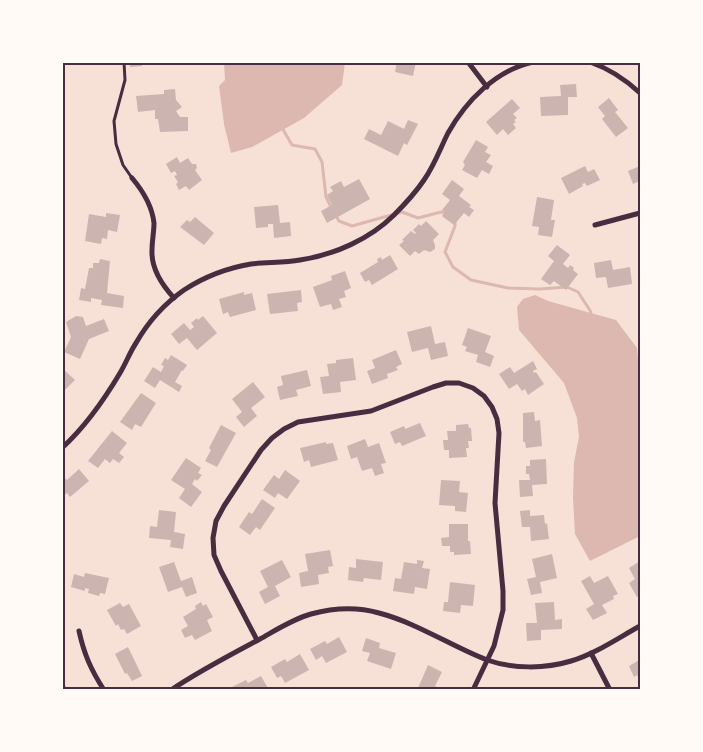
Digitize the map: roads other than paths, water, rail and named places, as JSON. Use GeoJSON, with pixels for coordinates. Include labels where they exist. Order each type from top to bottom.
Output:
{"type":"FeatureCollection","features":[{"type":"Feature","properties":{"kind":"street"},"geometry":{"type":"LineString","coordinates":[[468,62],[487,87]]}},
{"type":"Feature","properties":{"kind":"street"},"geometry":{"type":"LineString","coordinates":[[62,448],[87,424],[122,371],[135,343],[149,323],[174,298],[205,278],[228,269],[252,264],[302,260],[327,254],[373,232],[393,216],[424,180],[459,116],[487,87],[506,74],[533,62]]}},
{"type":"Feature","properties":{"kind":"street"},"geometry":{"type":"LineString","coordinates":[[590,62],[606,68],[624,79],[640,93]]}},
{"type":"Feature","properties":{"kind":"street"},"geometry":{"type":"LineString","coordinates":[[132,178],[143,191],[150,206],[154,222],[153,263],[165,288],[174,298]]}},
{"type":"Feature","properties":{"kind":"street"},"geometry":{"type":"LineString","coordinates":[[595,225],[640,213]]}},
{"type":"Feature","properties":{"kind":"street"},"geometry":{"type":"LineString","coordinates":[[257,640],[214,555],[213,538],[216,521],[224,506],[262,450],[272,438],[298,422],[371,411],[433,387],[446,383],[459,383],[472,388],[484,396],[492,407],[497,419],[499,433],[495,504],[503,610],[494,646],[473,690]]}},
{"type":"Feature","properties":{"kind":"street"},"geometry":{"type":"LineString","coordinates":[[171,690],[195,673],[257,640],[310,614],[333,610],[356,609],[378,612],[400,620],[487,660],[521,667],[571,662],[640,626]]}},
{"type":"Feature","properties":{"kind":"street"},"geometry":{"type":"LineString","coordinates":[[79,631],[84,654],[104,690]]}},
{"type":"Feature","properties":{"kind":"street"},"geometry":{"type":"LineString","coordinates":[[591,653],[610,690]]}},
{"type":"Feature","properties":{"kind":"lane"},"geometry":{"type":"LineString","coordinates":[[124,62],[125,80],[114,121],[116,144],[123,165],[132,178]]}},
{"type":"Feature","properties":{"kind":"waterway"},"geometry":{"type":"LineString","coordinates":[[281,126],[292,145],[315,149],[322,162],[326,197],[332,209]]}},
{"type":"Feature","properties":{"kind":"waterway"},"geometry":{"type":"LineString","coordinates":[[335,214],[339,221],[352,226],[402,212],[418,218],[441,212],[448,213]]}},
{"type":"Feature","properties":{"kind":"waterway"},"geometry":{"type":"LineString","coordinates":[[455,220],[455,226],[445,252],[453,267],[471,280],[508,288],[540,289],[567,287],[578,292],[591,312]]}}]}
